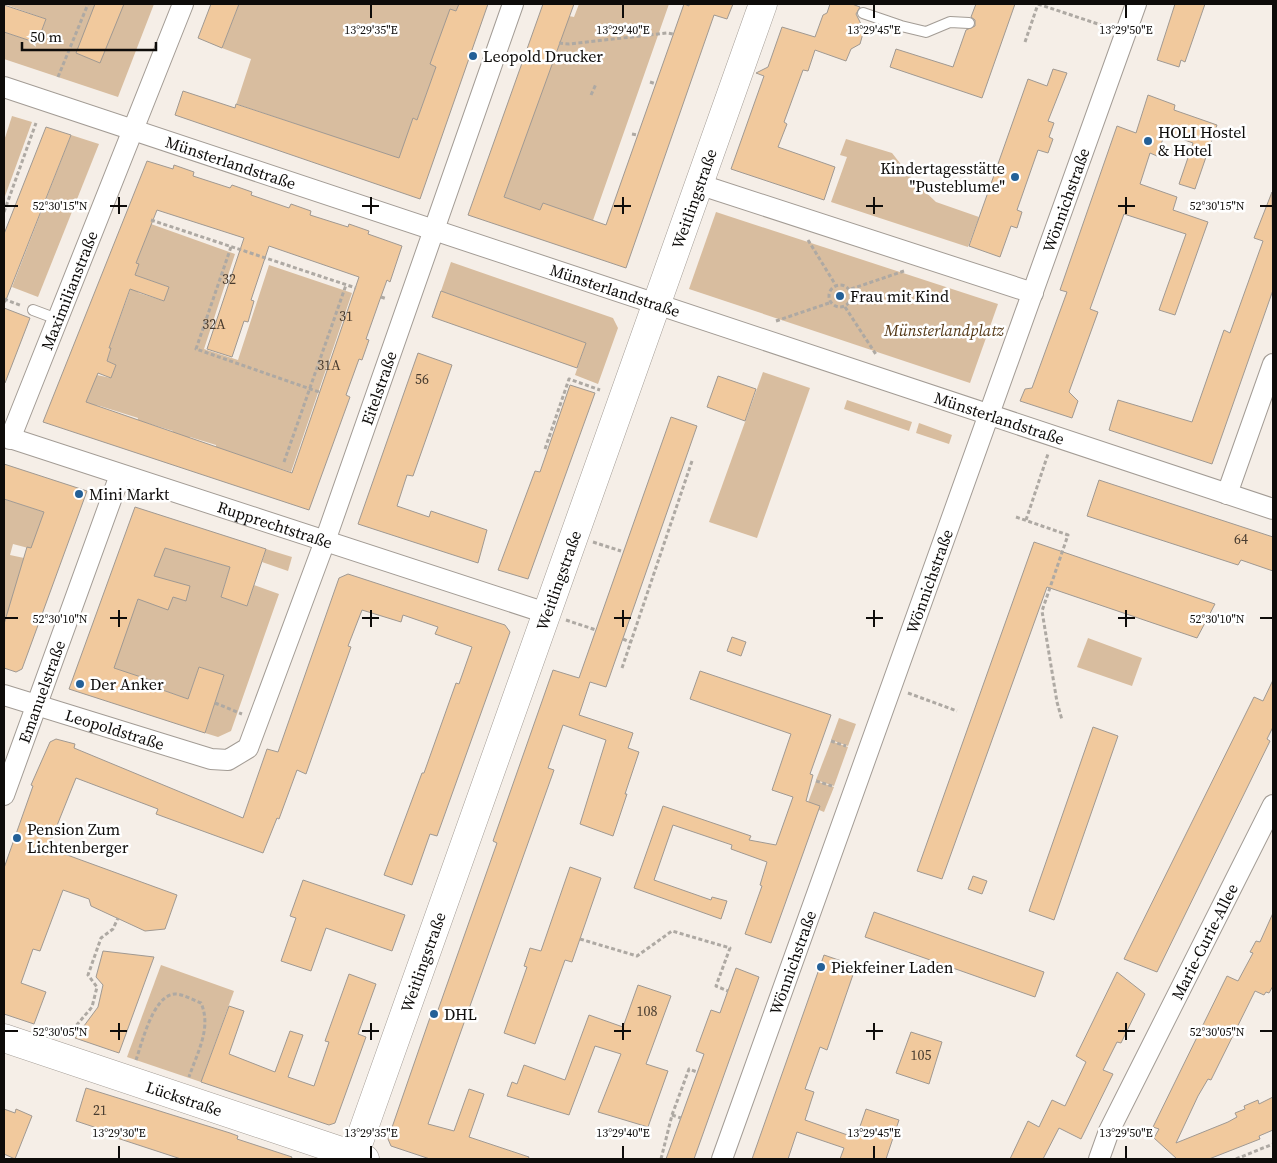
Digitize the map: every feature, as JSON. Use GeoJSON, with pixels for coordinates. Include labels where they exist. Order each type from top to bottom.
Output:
{"type":"FeatureCollection","features":[{"type":"Feature","properties":{"kind":"street","name":"Maximilianstraße"},"geometry":{"type":"LineString","coordinates":[[7,437],[57,319],[183,4]]}},
{"type":"Feature","properties":{"kind":"street","name":"Eitelstraße"},"geometry":{"type":"LineString","coordinates":[[228,760],[248,748],[325,541],[513,4]]}},
{"type":"Feature","properties":{"kind":"street","name":"Weitlingstraße"},"geometry":{"type":"LineString","coordinates":[[359,1157],[556,616],[655,304],[763,4]]}},
{"type":"Feature","properties":{"kind":"street","name":"Wönnichstraße"},"geometry":{"type":"LineString","coordinates":[[722,1159],[1136,4]]}},
{"type":"Feature","properties":{"kind":"street","name":"Münsterlandstraße"},"geometry":{"type":"LineString","coordinates":[[4,88],[1273,509]]}},
{"type":"Feature","properties":{"kind":"street"},"geometry":{"type":"LineString","coordinates":[[698,184],[1033,293]]}},
{"type":"Feature","properties":{"kind":"street"},"geometry":{"type":"LineString","coordinates":[[1227,494],[1273,364]]}},
{"type":"Feature","properties":{"kind":"street","name":"Rupprechtstraße"},"geometry":{"type":"LineString","coordinates":[[7,437],[556,616]]}},
{"type":"Feature","properties":{"kind":"street","name":"Emanuelstraße"},"geometry":{"type":"LineString","coordinates":[[4,795],[120,474]]}},
{"type":"Feature","properties":{"kind":"street","name":"Leopoldstraße"},"geometry":{"type":"LineString","coordinates":[[4,695],[211,759],[228,760]]}},
{"type":"Feature","properties":{"kind":"street","name":"Marie-Curie-Allee"},"geometry":{"type":"LineString","coordinates":[[1100,1159],[1109,1131],[1273,805]]}},
{"type":"Feature","properties":{"kind":"street","name":"Lückstraße"},"geometry":{"type":"LineString","coordinates":[[4,1038],[359,1157]]}},
{"type":"Feature","properties":{"kind":"lane"},"geometry":{"type":"LineString","coordinates":[[863,13],[926,32],[950,22],[969,23]]}},
{"type":"Feature","properties":{"kind":"lane"},"geometry":{"type":"LineString","coordinates":[[33,310],[57,319]]}},
{"type":"Feature","properties":{"kind":"path"},"geometry":{"type":"LineString","coordinates":[[58,77],[88,4]]}},
{"type":"Feature","properties":{"kind":"path"},"geometry":{"type":"LineString","coordinates":[[1025,42],[1038,4],[1101,25]]}},
{"type":"Feature","properties":{"kind":"path"},"geometry":{"type":"LineString","coordinates":[[560,43],[569,44],[673,34]]}},
{"type":"Feature","properties":{"kind":"path"},"geometry":{"type":"LineString","coordinates":[[650,82],[656,84]]}},
{"type":"Feature","properties":{"kind":"path"},"geometry":{"type":"LineString","coordinates":[[591,95],[596,84]]}},
{"type":"Feature","properties":{"kind":"path"},"geometry":{"type":"LineString","coordinates":[[4,212],[36,123]]}},
{"type":"Feature","properties":{"kind":"path"},"geometry":{"type":"LineString","coordinates":[[632,134],[638,135]]}},
{"type":"Feature","properties":{"kind":"path"},"geometry":{"type":"LineString","coordinates":[[151,220],[356,288]]}},
{"type":"Feature","properties":{"kind":"path"},"geometry":{"type":"LineString","coordinates":[[807,239],[835,284],[829,303]]}},
{"type":"Feature","properties":{"kind":"path"},"geometry":{"type":"LineString","coordinates":[[231,247],[196,349],[319,392]]}},
{"type":"Feature","properties":{"kind":"path"},"geometry":{"type":"LineString","coordinates":[[851,289],[905,270]]}},
{"type":"Feature","properties":{"kind":"path"},"geometry":{"type":"LineString","coordinates":[[835,284],[847,285],[851,289]]}},
{"type":"Feature","properties":{"kind":"path"},"geometry":{"type":"LineString","coordinates":[[284,462],[346,285]]}},
{"type":"Feature","properties":{"kind":"path"},"geometry":{"type":"LineString","coordinates":[[845,307],[851,289]]}},
{"type":"Feature","properties":{"kind":"path"},"geometry":{"type":"LineString","coordinates":[[381,297],[387,299]]}},
{"type":"Feature","properties":{"kind":"path"},"geometry":{"type":"LineString","coordinates":[[4,299],[33,310]]}},
{"type":"Feature","properties":{"kind":"path"},"geometry":{"type":"LineString","coordinates":[[776,321],[829,303],[840,308],[845,307]]}},
{"type":"Feature","properties":{"kind":"path"},"geometry":{"type":"LineString","coordinates":[[845,307],[877,356]]}},
{"type":"Feature","properties":{"kind":"path"},"geometry":{"type":"LineString","coordinates":[[545,449],[568,379],[600,390]]}},
{"type":"Feature","properties":{"kind":"path"},"geometry":{"type":"LineString","coordinates":[[1026,520],[1054,436]]}},
{"type":"Feature","properties":{"kind":"path"},"geometry":{"type":"LineString","coordinates":[[622,668],[692,461]]}},
{"type":"Feature","properties":{"kind":"path"},"geometry":{"type":"LineString","coordinates":[[1016,517],[1068,536],[1042,611],[1057,702],[1062,720]]}},
{"type":"Feature","properties":{"kind":"path"},"geometry":{"type":"LineString","coordinates":[[593,541],[621,551]]}},
{"type":"Feature","properties":{"kind":"path"},"geometry":{"type":"LineString","coordinates":[[652,561],[657,563]]}},
{"type":"Feature","properties":{"kind":"path"},"geometry":{"type":"LineString","coordinates":[[556,616],[596,630]]}},
{"type":"Feature","properties":{"kind":"path"},"geometry":{"type":"LineString","coordinates":[[623,639],[630,642]]}},
{"type":"Feature","properties":{"kind":"path"},"geometry":{"type":"LineString","coordinates":[[891,686],[957,711]]}},
{"type":"Feature","properties":{"kind":"path"},"geometry":{"type":"LineString","coordinates":[[215,703],[242,714]]}},
{"type":"Feature","properties":{"kind":"path"},"geometry":{"type":"LineString","coordinates":[[831,741],[846,746]]}},
{"type":"Feature","properties":{"kind":"path"},"geometry":{"type":"LineString","coordinates":[[816,781],[832,786]]}},
{"type":"Feature","properties":{"kind":"path"},"geometry":{"type":"LineString","coordinates":[[70,1041],[74,1027],[92,1007],[97,987],[88,975],[101,938],[113,929],[118,918]]}},
{"type":"Feature","properties":{"kind":"path"},"geometry":{"type":"LineString","coordinates":[[580,939],[637,956],[672,931],[730,948],[716,986],[728,991]]}},
{"type":"Feature","properties":{"kind":"path"},"geometry":{"type":"LineString","coordinates":[[135,1063],[155,1009],[163,999],[174,994],[186,997],[201,1003],[206,1014],[206,1025],[188,1081]]}},
{"type":"Feature","properties":{"kind":"path"},"geometry":{"type":"LineString","coordinates":[[661,1159],[672,1115],[689,1069],[697,1072]]}},
{"type":"Feature","properties":{"kind":"path"},"geometry":{"type":"LineString","coordinates":[[672,1115],[681,1118]]}},
{"type":"Feature","properties":{"kind":"path"},"geometry":{"type":"LineString","coordinates":[[1236,1159],[1273,1144]]}},
{"type":"Feature","properties":{"kind":"green space"},"geometry":{"type":"Polygon","coordinates":[[[4,4],[154,4],[118,97],[4,59],[4,32],[37,43],[46,19],[4,4]]]}},
{"type":"Feature","properties":{"kind":"green space"},"geometry":{"type":"Polygon","coordinates":[[[239,4],[459,4],[417,120],[413,118],[400,159],[237,104],[235,108],[251,59],[222,48],[239,4]]]}},
{"type":"Feature","properties":{"kind":"green space"},"geometry":{"type":"Polygon","coordinates":[[[579,4],[669,4],[591,226],[585,218],[543,203],[540,210],[504,197],[569,16],[574,17],[579,4]]]}},
{"type":"Feature","properties":{"kind":"green space"},"geometry":{"type":"Polygon","coordinates":[[[12,116],[32,122],[4,199],[4,141],[12,116]]]}},
{"type":"Feature","properties":{"kind":"green space"},"geometry":{"type":"Polygon","coordinates":[[[71,135],[99,144],[38,297],[12,287],[71,135]]]}},
{"type":"Feature","properties":{"kind":"green space"},"geometry":{"type":"Polygon","coordinates":[[[846,139],[892,153],[914,181],[936,202],[979,217],[968,247],[831,202],[847,157],[840,155],[846,139]]]}},
{"type":"Feature","properties":{"kind":"green space","name":"Münsterlandplatz"},"geometry":{"type":"Polygon","coordinates":[[[716,212],[998,304],[970,383],[689,289],[716,212]]]}},
{"type":"Feature","properties":{"kind":"green space"},"geometry":{"type":"Polygon","coordinates":[[[151,224],[235,254],[204,349],[238,360],[269,265],[352,293],[291,472],[216,448],[216,445],[190,437],[189,440],[172,434],[173,431],[147,423],[145,426],[137,423],[138,418],[100,406],[83,403],[97,375],[111,378],[116,365],[107,361],[111,349],[109,348],[132,285],[139,293],[164,301],[169,287],[135,275],[136,263],[151,224]]]}},
{"type":"Feature","properties":{"kind":"green space"},"geometry":{"type":"Polygon","coordinates":[[[451,262],[613,318],[618,328],[598,384],[575,375],[586,343],[441,291],[451,262]]]}},
{"type":"Feature","properties":{"kind":"green space"},"geometry":{"type":"Polygon","coordinates":[[[763,372],[810,388],[757,538],[709,522],[763,372]]]}},
{"type":"Feature","properties":{"kind":"green space"},"geometry":{"type":"Polygon","coordinates":[[[847,400],[912,422],[909,431],[844,409],[847,400]]]}},
{"type":"Feature","properties":{"kind":"green space"},"geometry":{"type":"Polygon","coordinates":[[[919,423],[952,435],[949,444],[916,433],[919,423]]]}},
{"type":"Feature","properties":{"kind":"green space"},"geometry":{"type":"Polygon","coordinates":[[[4,499],[44,512],[32,549],[13,544],[10,555],[24,558],[4,626],[4,499]]]}},
{"type":"Feature","properties":{"kind":"green space"},"geometry":{"type":"Polygon","coordinates":[[[165,548],[230,567],[221,597],[247,606],[254,585],[279,594],[231,731],[218,737],[205,733],[224,675],[199,667],[188,699],[157,688],[158,683],[124,672],[110,670],[142,590],[165,548]]]}},
{"type":"Feature","properties":{"kind":"green space"},"geometry":{"type":"Polygon","coordinates":[[[266,549],[292,557],[288,571],[262,562],[266,549]]]}},
{"type":"Feature","properties":{"kind":"green space"},"geometry":{"type":"Polygon","coordinates":[[[1088,638],[1142,658],[1132,686],[1077,667],[1088,638]]]}},
{"type":"Feature","properties":{"kind":"green space"},"geometry":{"type":"Polygon","coordinates":[[[839,718],[856,724],[848,746],[831,740],[839,718]]]}},
{"type":"Feature","properties":{"kind":"green space"},"geometry":{"type":"Polygon","coordinates":[[[831,741],[848,747],[834,786],[816,780],[831,741]]]}},
{"type":"Feature","properties":{"kind":"green space"},"geometry":{"type":"Polygon","coordinates":[[[816,781],[834,787],[824,812],[807,805],[816,781]]]}},
{"type":"Feature","properties":{"kind":"green space"},"geometry":{"type":"Polygon","coordinates":[[[161,965],[234,991],[201,1082],[127,1057],[161,965]]]}},
{"type":"Feature","properties":{"kind":"building"},"geometry":{"type":"Polygon","coordinates":[[[95,4],[124,4],[100,63],[76,53],[95,4]]]}},
{"type":"Feature","properties":{"kind":"building"},"geometry":{"type":"Polygon","coordinates":[[[211,4],[239,4],[222,48],[198,38],[211,4]]]}},
{"type":"Feature","properties":{"kind":"building"},"geometry":{"type":"Polygon","coordinates":[[[459,4],[488,4],[420,199],[175,115],[183,91],[235,108],[236,104],[399,158],[413,118],[417,120],[436,67],[430,64],[450,9],[456,11],[459,4]]]}},
{"type":"Feature","properties":{"kind":"building"},"geometry":{"type":"Polygon","coordinates":[[[543,4],[574,4],[504,197],[540,210],[543,203],[606,225],[684,4],[689,6],[689,4],[733,4],[727,19],[714,15],[626,268],[468,215],[543,4]]]}},
{"type":"Feature","properties":{"kind":"building"},"geometry":{"type":"Polygon","coordinates":[[[830,4],[852,4],[860,7],[856,14],[864,30],[860,44],[851,49],[846,61],[815,50],[808,71],[803,70],[784,122],[787,124],[778,147],[835,167],[824,200],[731,169],[764,76],[756,73],[768,67],[782,27],[815,37],[823,15],[827,13],[830,4]]]}},
{"type":"Feature","properties":{"kind":"building"},"geometry":{"type":"Polygon","coordinates":[[[976,4],[1015,4],[982,98],[890,67],[896,49],[953,67],[966,30],[975,26],[975,20],[971,17],[976,4]]]}},
{"type":"Feature","properties":{"kind":"building"},"geometry":{"type":"Polygon","coordinates":[[[1175,4],[1205,4],[1185,62],[1181,60],[1179,67],[1157,60],[1175,4]]]}},
{"type":"Feature","properties":{"kind":"building"},"geometry":{"type":"Polygon","coordinates":[[[4,5],[46,19],[37,43],[4,32],[4,5]]]}},
{"type":"Feature","properties":{"kind":"building"},"geometry":{"type":"Polygon","coordinates":[[[1053,69],[1067,73],[1048,121],[1054,123],[1049,137],[1053,139],[1048,153],[1038,150],[1017,210],[1022,212],[1017,228],[1011,226],[1000,257],[969,246],[1028,79],[1047,86],[1053,69]]]}},
{"type":"Feature","properties":{"kind":"building"},"geometry":{"type":"Polygon","coordinates":[[[1148,95],[1175,105],[1174,110],[1217,125],[1195,189],[1179,184],[1193,143],[1165,133],[1157,156],[1150,153],[1140,184],[1177,197],[1173,210],[1208,222],[1175,315],[1159,310],[1186,234],[1124,214],[1090,309],[1098,312],[1069,392],[1078,401],[1072,418],[1020,401],[1025,389],[1032,388],[1067,292],[1060,290],[1117,126],[1136,133],[1148,95]]]}},
{"type":"Feature","properties":{"kind":"building"},"geometry":{"type":"Polygon","coordinates":[[[46,127],[71,135],[4,305],[4,234],[46,127]]]}},
{"type":"Feature","properties":{"kind":"building"},"geometry":{"type":"Polygon","coordinates":[[[147,161],[173,169],[174,165],[194,172],[193,176],[230,188],[232,185],[252,192],[251,195],[289,208],[291,204],[311,211],[310,215],[348,227],[349,224],[369,231],[368,234],[402,246],[390,282],[387,280],[366,339],[369,340],[362,360],[359,359],[346,395],[350,397],[309,510],[43,422],[147,161]],[[157,210],[136,263],[139,264],[135,275],[169,287],[164,301],[130,289],[109,348],[111,348],[107,361],[116,365],[111,378],[98,373],[86,402],[292,473],[359,277],[269,246],[251,300],[254,301],[248,322],[244,321],[232,357],[207,349],[244,238],[157,210]]]}},
{"type":"Feature","properties":{"kind":"building"},"geometry":{"type":"Polygon","coordinates":[[[1272,192],[1273,290],[1212,464],[1109,430],[1118,400],[1192,422],[1224,330],[1230,333],[1263,241],[1254,238],[1272,192]]]}},
{"type":"Feature","properties":{"kind":"building"},"geometry":{"type":"Polygon","coordinates":[[[441,291],[586,343],[577,368],[432,317],[441,291]]]}},
{"type":"Feature","properties":{"kind":"building"},"geometry":{"type":"Polygon","coordinates":[[[4,308],[30,318],[5,383],[4,383],[4,308]]]}},
{"type":"Feature","properties":{"kind":"building"},"geometry":{"type":"Polygon","coordinates":[[[418,353],[452,365],[413,476],[407,475],[397,506],[429,517],[431,511],[487,530],[478,563],[358,524],[418,353]]]}},
{"type":"Feature","properties":{"kind":"building"},"geometry":{"type":"Polygon","coordinates":[[[718,376],[756,389],[745,421],[707,407],[718,376]]]}},
{"type":"Feature","properties":{"kind":"building"},"geometry":{"type":"Polygon","coordinates":[[[570,385],[595,393],[528,579],[498,570],[535,471],[540,472],[570,385]]]}},
{"type":"Feature","properties":{"kind":"building"},"geometry":{"type":"Polygon","coordinates":[[[671,417],[697,426],[606,687],[590,682],[579,715],[633,733],[628,748],[639,752],[613,836],[580,824],[606,740],[563,725],[548,768],[554,770],[428,1124],[454,1131],[469,1089],[484,1094],[469,1137],[529,1157],[528,1159],[430,1159],[391,1146],[388,1139],[433,1009],[438,1010],[497,843],[493,841],[553,670],[579,678],[671,417]]]}},
{"type":"Feature","properties":{"kind":"building"},"geometry":{"type":"Polygon","coordinates":[[[4,464],[87,491],[22,669],[16,672],[4,668],[4,624],[27,547],[31,548],[44,512],[4,499],[4,464]]]}},
{"type":"Feature","properties":{"kind":"building"},"geometry":{"type":"Polygon","coordinates":[[[1099,480],[1273,537],[1273,571],[1241,560],[1238,565],[1087,516],[1099,480]]]}},
{"type":"Feature","properties":{"kind":"building"},"geometry":{"type":"Polygon","coordinates":[[[135,507],[266,549],[247,606],[221,597],[230,567],[165,548],[154,576],[190,586],[186,601],[173,597],[168,610],[138,599],[114,668],[159,683],[157,688],[188,699],[199,667],[224,675],[205,733],[69,689],[135,507]]]}},
{"type":"Feature","properties":{"kind":"building"},"geometry":{"type":"Polygon","coordinates":[[[1034,542],[1215,604],[1197,638],[1047,587],[942,879],[917,871],[1034,542]]]}},
{"type":"Feature","properties":{"kind":"building"},"geometry":{"type":"Polygon","coordinates":[[[348,574],[505,625],[510,632],[437,836],[430,834],[412,885],[384,875],[422,773],[424,773],[456,683],[459,684],[472,647],[435,634],[438,627],[403,615],[401,622],[362,610],[348,646],[351,647],[306,774],[297,770],[279,819],[277,818],[263,853],[156,814],[158,809],[76,778],[48,848],[177,895],[165,929],[145,931],[91,906],[89,899],[63,890],[40,951],[33,949],[21,983],[46,992],[34,1024],[4,1014],[4,868],[33,786],[31,785],[50,742],[56,739],[75,744],[74,748],[243,818],[267,749],[278,752],[339,578],[348,574]]]}},
{"type":"Feature","properties":{"kind":"building"},"geometry":{"type":"Polygon","coordinates":[[[732,637],[746,642],[741,656],[727,651],[732,637]]]}},
{"type":"Feature","properties":{"kind":"building"},"geometry":{"type":"Polygon","coordinates":[[[700,671],[831,715],[810,774],[813,775],[806,801],[820,806],[771,943],[745,934],[762,886],[760,885],[767,862],[731,849],[732,845],[673,825],[654,880],[711,900],[712,897],[727,901],[721,919],[634,888],[663,806],[751,836],[749,840],[776,845],[793,797],[772,790],[791,734],[690,699],[700,671]]]}},
{"type":"Feature","properties":{"kind":"building"},"geometry":{"type":"Polygon","coordinates":[[[1273,680],[1273,727],[1267,739],[1270,741],[1157,972],[1124,959],[1254,697],[1263,701],[1273,680]]]}},
{"type":"Feature","properties":{"kind":"building"},"geometry":{"type":"Polygon","coordinates":[[[1093,727],[1118,736],[1054,920],[1029,911],[1093,727]]]}},
{"type":"Feature","properties":{"kind":"building"},"geometry":{"type":"Polygon","coordinates":[[[570,867],[601,878],[572,962],[565,960],[535,1044],[504,1033],[527,967],[524,966],[530,948],[541,951],[570,867]]]}},
{"type":"Feature","properties":{"kind":"building"},"geometry":{"type":"Polygon","coordinates":[[[973,876],[987,881],[982,894],[968,889],[973,876]]]}},
{"type":"Feature","properties":{"kind":"building"},"geometry":{"type":"Polygon","coordinates":[[[303,880],[405,915],[392,951],[326,928],[311,971],[281,961],[296,918],[290,916],[303,880]]]}},
{"type":"Feature","properties":{"kind":"building"},"geometry":{"type":"Polygon","coordinates":[[[874,912],[1044,972],[1035,997],[865,937],[874,912]]]}},
{"type":"Feature","properties":{"kind":"building"},"geometry":{"type":"Polygon","coordinates":[[[1273,913],[1273,986],[1269,993],[1266,992],[1264,995],[1255,991],[1211,1080],[1208,1079],[1198,1096],[1176,1143],[1228,1122],[1237,1117],[1235,1113],[1245,1109],[1244,1106],[1258,1100],[1259,1104],[1273,1097],[1273,1130],[1259,1136],[1260,1139],[1209,1159],[1177,1159],[1154,1138],[1159,1129],[1153,1127],[1227,976],[1238,981],[1253,953],[1250,952],[1256,941],[1260,942],[1273,913]]]}},
{"type":"Feature","properties":{"kind":"building"},"geometry":{"type":"Polygon","coordinates":[[[103,951],[154,957],[119,1053],[75,1038],[98,1007],[103,985],[96,977],[103,951]]]}},
{"type":"Feature","properties":{"kind":"building"},"geometry":{"type":"Polygon","coordinates":[[[824,955],[856,966],[827,1050],[820,1047],[805,1089],[814,1092],[805,1120],[856,1138],[866,1109],[899,1120],[886,1159],[840,1159],[844,1148],[797,1132],[788,1159],[752,1159],[824,955]]]}},
{"type":"Feature","properties":{"kind":"building"},"geometry":{"type":"Polygon","coordinates":[[[736,968],[759,977],[694,1159],[666,1159],[704,1054],[696,1051],[711,1010],[720,1013],[736,968]]]}},
{"type":"Feature","properties":{"kind":"building"},"geometry":{"type":"Polygon","coordinates":[[[1117,972],[1145,994],[1121,1043],[1117,1042],[1103,1070],[1113,1074],[1081,1139],[1059,1128],[1043,1159],[1010,1159],[1028,1121],[1039,1127],[1052,1100],[1065,1106],[1086,1062],[1076,1056],[1117,972]]]}},
{"type":"Feature","properties":{"kind":"building"},"geometry":{"type":"Polygon","coordinates":[[[349,974],[376,984],[358,1034],[366,1037],[335,1123],[329,1125],[201,1082],[229,1006],[244,1011],[229,1054],[275,1072],[290,1031],[303,1035],[288,1077],[314,1086],[329,1042],[325,1041],[349,974]]]}},
{"type":"Feature","properties":{"kind":"building"},"geometry":{"type":"Polygon","coordinates":[[[638,985],[671,996],[646,1064],[668,1071],[648,1127],[598,1112],[621,1054],[595,1046],[569,1115],[507,1096],[512,1082],[517,1084],[524,1065],[565,1080],[589,1015],[623,1027],[638,985]]]}},
{"type":"Feature","properties":{"kind":"building"},"geometry":{"type":"Polygon","coordinates":[[[911,1032],[942,1042],[929,1084],[896,1073],[911,1032]]]}},
{"type":"Feature","properties":{"kind":"building"},"geometry":{"type":"Polygon","coordinates":[[[86,1088],[230,1133],[238,1136],[237,1139],[292,1157],[291,1159],[181,1159],[117,1138],[118,1135],[76,1121],[86,1088]]]}},
{"type":"Feature","properties":{"kind":"building"},"geometry":{"type":"Polygon","coordinates":[[[4,1109],[15,1113],[16,1109],[32,1116],[15,1159],[4,1154],[4,1109]]]}},
{"type":"Feature","properties":{"kind":"place","name":"Leopold Drucker"},"geometry":{"type":"Point","coordinates":[473,56]}},
{"type":"Feature","properties":{"kind":"place","name":"HOLI Hostel & Hotel"},"geometry":{"type":"Point","coordinates":[1148,141]}},
{"type":"Feature","properties":{"kind":"place","name":"Kindertagesstätte \"Pusteblume\""},"geometry":{"type":"Point","coordinates":[1015,177]}},
{"type":"Feature","properties":{"kind":"place","name":"Frau mit Kind"},"geometry":{"type":"Point","coordinates":[840,296]}},
{"type":"Feature","properties":{"kind":"place","name":"Mini Markt"},"geometry":{"type":"Point","coordinates":[79,494]}},
{"type":"Feature","properties":{"kind":"place","name":"Der Anker"},"geometry":{"type":"Point","coordinates":[80,684]}},
{"type":"Feature","properties":{"kind":"place","name":"Pension Zum Lichtenberger"},"geometry":{"type":"Point","coordinates":[17,838]}},
{"type":"Feature","properties":{"kind":"place","name":"Piekfeiner Laden"},"geometry":{"type":"Point","coordinates":[821,967]}},
{"type":"Feature","properties":{"kind":"place","name":"DHL"},"geometry":{"type":"Point","coordinates":[434,1014]}}]}
